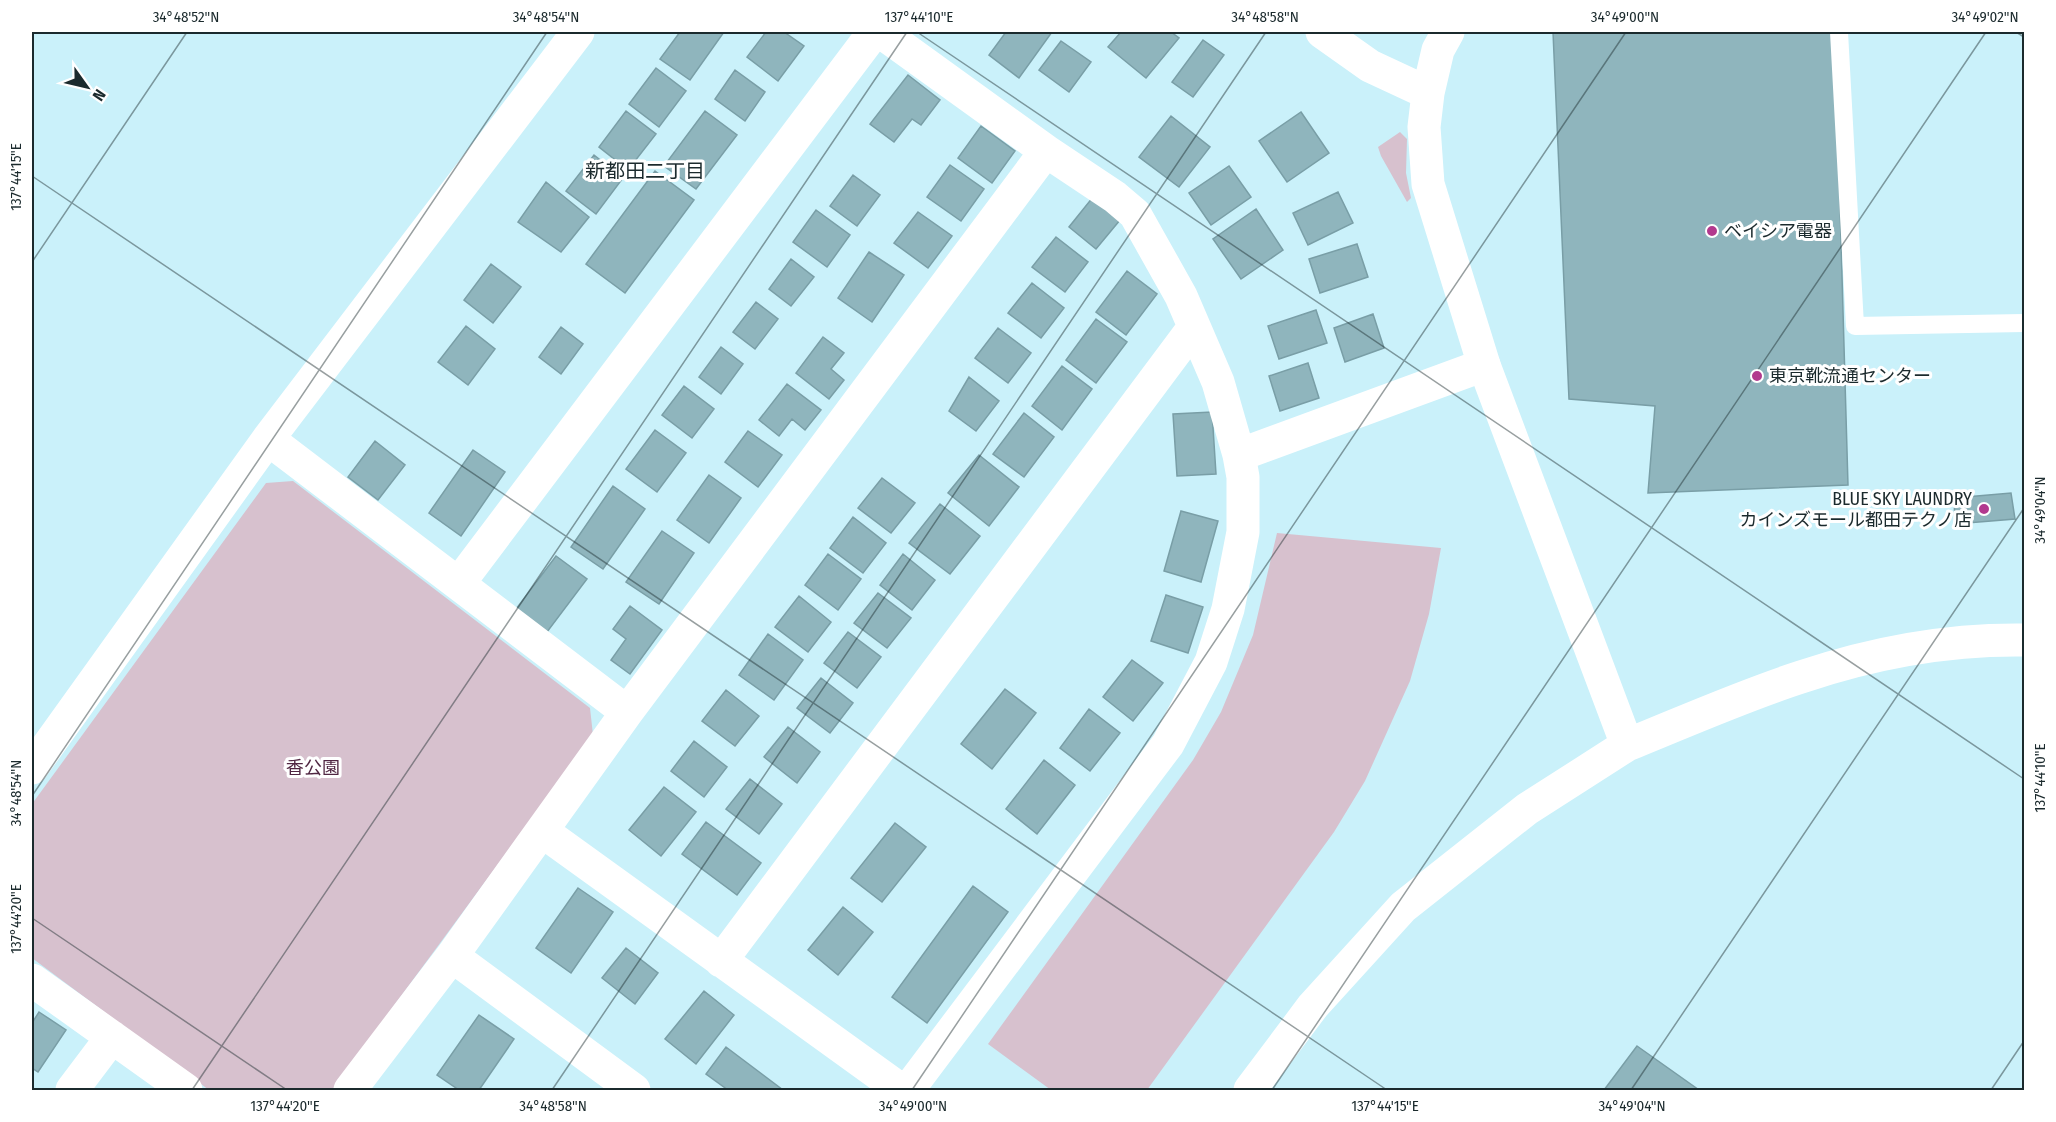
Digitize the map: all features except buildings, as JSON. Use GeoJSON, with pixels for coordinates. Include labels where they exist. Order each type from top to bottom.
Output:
{"type":"FeatureCollection","features":[{"type":"Feature","properties":{"kind":"street"},"geometry":{"type":"LineString","coordinates":[[32,768],[268,439],[578,32]]}},
{"type":"Feature","properties":{"kind":"street"},"geometry":{"type":"LineString","coordinates":[[459,583],[874,32]]}},
{"type":"Feature","properties":{"kind":"street"},"geometry":{"type":"LineString","coordinates":[[881,32],[1046,152],[1115,197],[1135,214],[1181,296],[1218,382],[1244,477],[1243,532],[1238,564],[1228,609],[1211,662],[1200,686],[1168,744],[908,1090]]}},
{"type":"Feature","properties":{"kind":"street"},"geometry":{"type":"LineString","coordinates":[[1322,32],[1370,66],[1428,93]]}},
{"type":"Feature","properties":{"kind":"street"},"geometry":{"type":"LineString","coordinates":[[1448,32],[1438,50],[1428,93],[1424,127],[1428,184],[1484,365],[1627,745]]}},
{"type":"Feature","properties":{"kind":"street"},"geometry":{"type":"LineString","coordinates":[[350,1090],[452,956],[627,712],[1046,152]]}},
{"type":"Feature","properties":{"kind":"street"},"geometry":{"type":"LineString","coordinates":[[721,960],[1194,327]]}},
{"type":"Feature","properties":{"kind":"street"},"geometry":{"type":"LineString","coordinates":[[1239,455],[1484,365]]}},
{"type":"Feature","properties":{"kind":"street"},"geometry":{"type":"LineString","coordinates":[[268,439],[627,712]]}},
{"type":"Feature","properties":{"kind":"street"},"geometry":{"type":"LineString","coordinates":[[1250,1090],[1313,1006],[1404,907],[1527,809],[1627,745],[1801,677],[1893,652],[1984,640],[2025,640]]}},
{"type":"Feature","properties":{"kind":"street"},"geometry":{"type":"LineString","coordinates":[[542,831],[901,1090]]}},
{"type":"Feature","properties":{"kind":"street"},"geometry":{"type":"LineString","coordinates":[[452,956],[634,1090]]}},
{"type":"Feature","properties":{"kind":"street"},"geometry":{"type":"LineString","coordinates":[[32,980],[186,1090]]}},
{"type":"Feature","properties":{"kind":"street"},"geometry":{"type":"LineString","coordinates":[[72,1090],[112,1037]]}},
{"type":"Feature","properties":{"kind":"lane"},"geometry":{"type":"LineString","coordinates":[[1839,32],[1855,326],[2025,323]]}},
{"type":"Feature","properties":{"kind":"green space"},"geometry":{"type":"Polygon","coordinates":[[[1400,132],[1407,139],[1406,173],[1411,198],[1407,202],[1378,147],[1400,132]]]}},
{"type":"Feature","properties":{"kind":"green space","name":"香公園"},"geometry":{"type":"Polygon","coordinates":[[[293,481],[590,708],[593,735],[332,1090],[209,1090],[32,958],[32,804],[266,483],[293,481]]]}},
{"type":"Feature","properties":{"kind":"green space"},"geometry":{"type":"Polygon","coordinates":[[[1277,533],[1441,548],[1429,614],[1410,681],[1365,781],[1334,832],[1147,1090],[1051,1090],[988,1044],[1193,760],[1221,712],[1253,635],[1277,533]]]}},
{"type":"Feature","properties":{"kind":"place","name":"ベイシア電器"},"geometry":{"type":"Point","coordinates":[1712,231]}},
{"type":"Feature","properties":{"kind":"place","name":"東京靴流通センター"},"geometry":{"type":"Point","coordinates":[1757,376]}},
{"type":"Feature","properties":{"kind":"place","name":"BLUE SKY LAUNDRY カインズモール都田テクノ店"},"geometry":{"type":"Point","coordinates":[1984,509]}},
{"type":"Feature","properties":{"kind":"district","name":"新都田二丁目"},"geometry":{"type":"Point","coordinates":[645,171]}}]}
